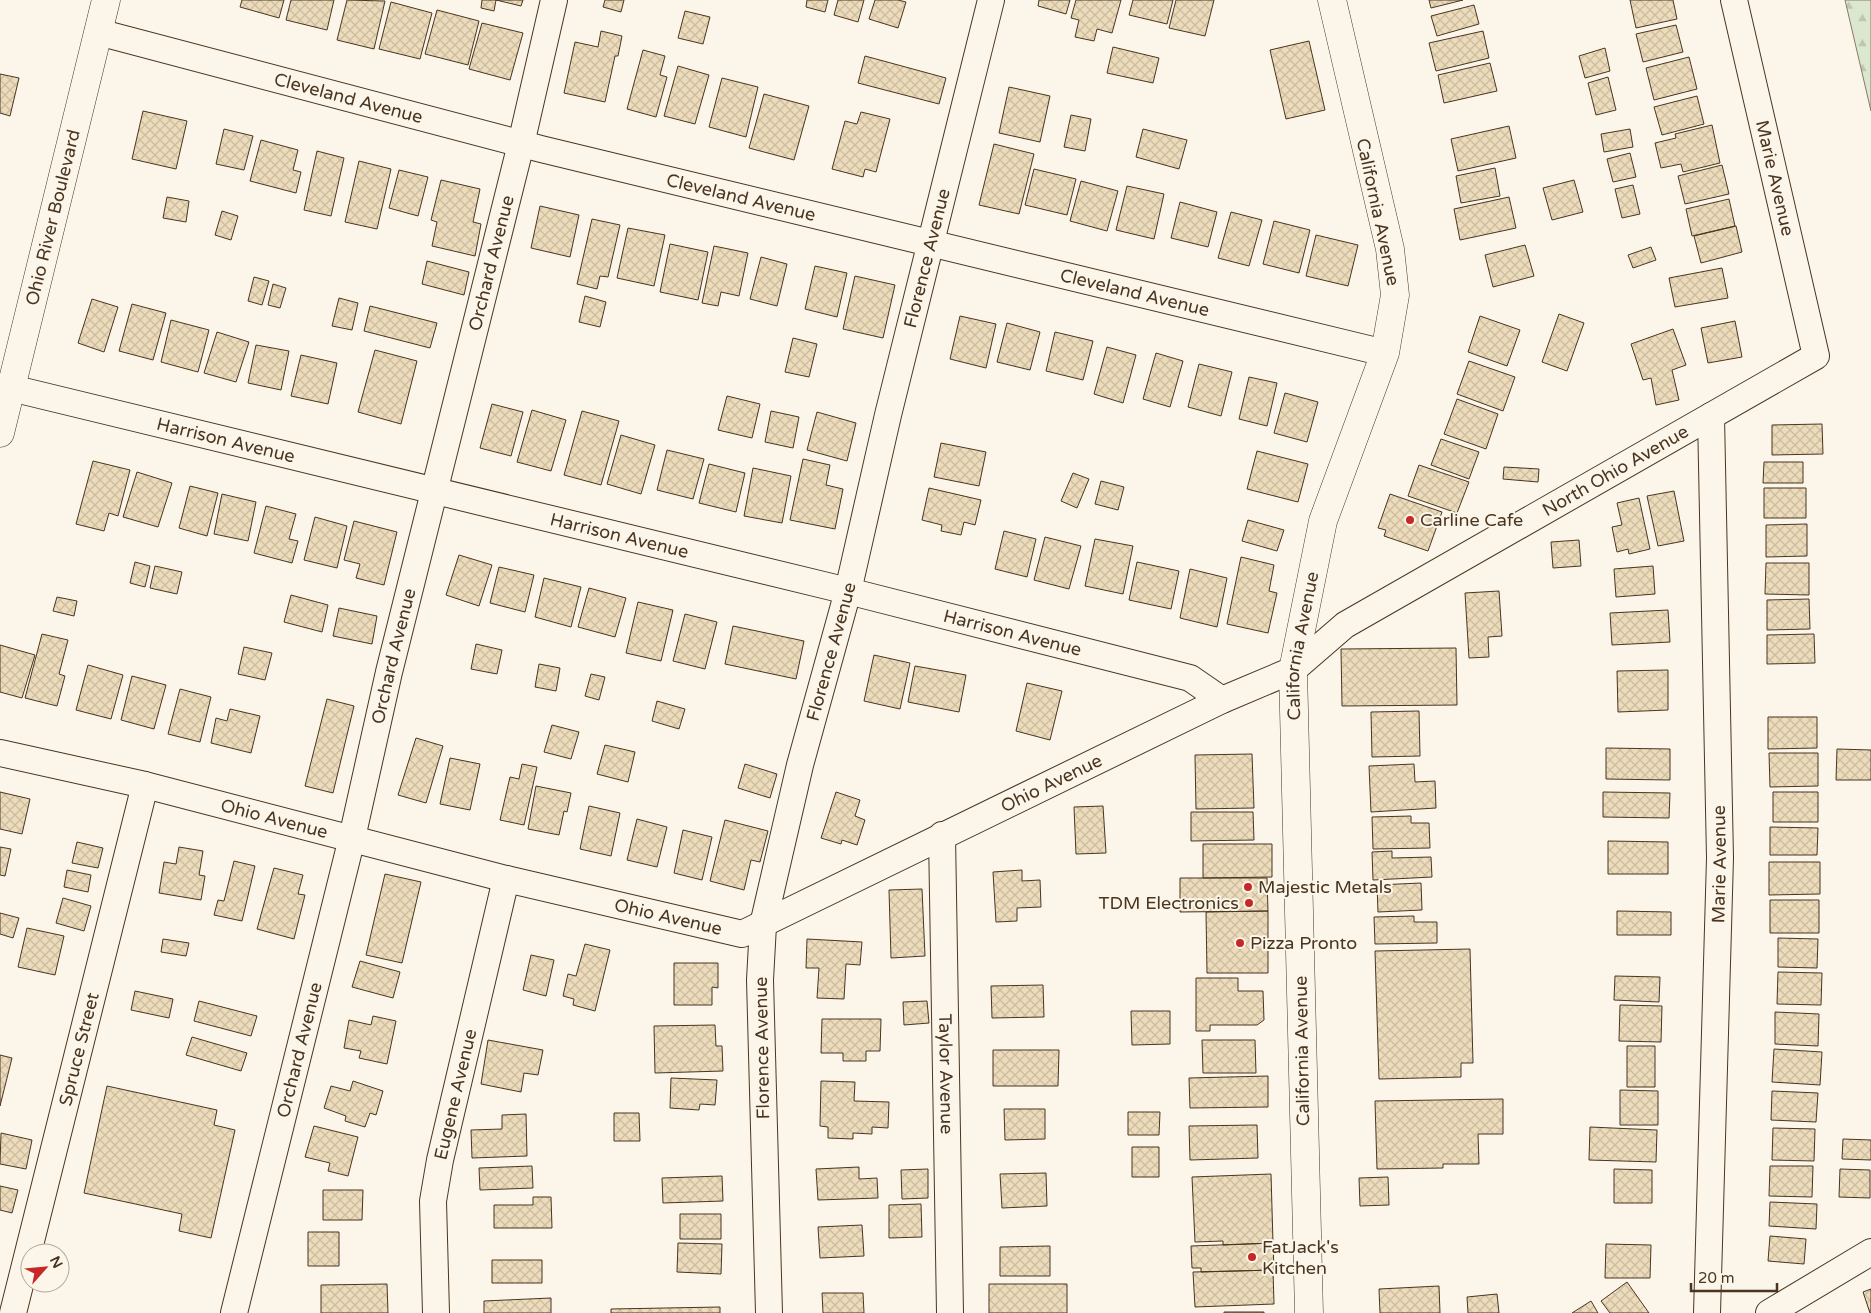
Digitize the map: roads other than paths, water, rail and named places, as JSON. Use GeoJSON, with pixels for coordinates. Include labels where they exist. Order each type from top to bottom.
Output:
{"type":"FeatureCollection","features":[{"type":"Feature","properties":{"kind":"main road","name":"Ohio River Boulevard"},"geometry":{"type":"LineString","coordinates":[[0,433],[106,0]]}},
{"type":"Feature","properties":{"kind":"main road","name":"California Avenue"},"geometry":{"type":"LineString","coordinates":[[1309,1313],[1293,670],[1323,521],[1385,353],[1396,295],[1390,249],[1332,0]]}},
{"type":"Feature","properties":{"kind":"street","name":"Orchard Avenue"},"geometry":{"type":"LineString","coordinates":[[234,1313],[352,838],[389,672],[521,144],[554,0]]}},
{"type":"Feature","properties":{"kind":"street","name":"Florence Avenue"},"geometry":{"type":"LineString","coordinates":[[769,1313],[760,980],[763,925],[800,765],[848,591],[888,415],[932,245],[991,0]]}},
{"type":"Feature","properties":{"kind":"street","name":"Marie Avenue"},"geometry":{"type":"LineString","coordinates":[[1734,0],[1816,356]]}},
{"type":"Feature","properties":{"kind":"street","name":"Cleveland Avenue"},"geometry":{"type":"LineString","coordinates":[[98,32],[521,144],[932,245],[1385,353]]}},
{"type":"Feature","properties":{"kind":"street","name":"North Ohio Avenue"},"geometry":{"type":"LineString","coordinates":[[1293,670],[1345,626],[1816,356]]}},
{"type":"Feature","properties":{"kind":"street","name":"Harrison Avenue"},"geometry":{"type":"LineString","coordinates":[[11,388],[848,591],[1190,678],[1222,700]]}},
{"type":"Feature","properties":{"kind":"street","name":"Marie Avenue"},"geometry":{"type":"LineString","coordinates":[[1707,1313],[1720,858],[1711,416]]}},
{"type":"Feature","properties":{"kind":"street","name":"Ohio Avenue"},"geometry":{"type":"LineString","coordinates":[[0,752],[145,785],[506,879],[742,934],[1222,700],[1293,670]]}},
{"type":"Feature","properties":{"kind":"street","name":"Spruce Street"},"geometry":{"type":"LineString","coordinates":[[13,1313],[145,785]]}},
{"type":"Feature","properties":{"kind":"street","name":"Taylor Avenue"},"geometry":{"type":"LineString","coordinates":[[942,835],[950,1313]]}},
{"type":"Feature","properties":{"kind":"street","name":"Eugene Avenue"},"geometry":{"type":"LineString","coordinates":[[436,1313],[433,1201],[440,1160],[506,879]]}},
{"type":"Feature","properties":{"kind":"street"},"geometry":{"type":"LineString","coordinates":[[1781,1310],[1871,1252]]}},
{"type":"Feature","properties":{"kind":"place","name":"Carline Cafe"},"geometry":{"type":"Point","coordinates":[1410,520]}},
{"type":"Feature","properties":{"kind":"place","name":"Majestic Metals"},"geometry":{"type":"Point","coordinates":[1248,887]}},
{"type":"Feature","properties":{"kind":"place","name":"TDM Electronics"},"geometry":{"type":"Point","coordinates":[1249,903]}},
{"type":"Feature","properties":{"kind":"place","name":"Pizza Pronto"},"geometry":{"type":"Point","coordinates":[1240,943]}},
{"type":"Feature","properties":{"kind":"place","name":"FatJack's Kitchen"},"geometry":{"type":"Point","coordinates":[1252,1257]}}]}
